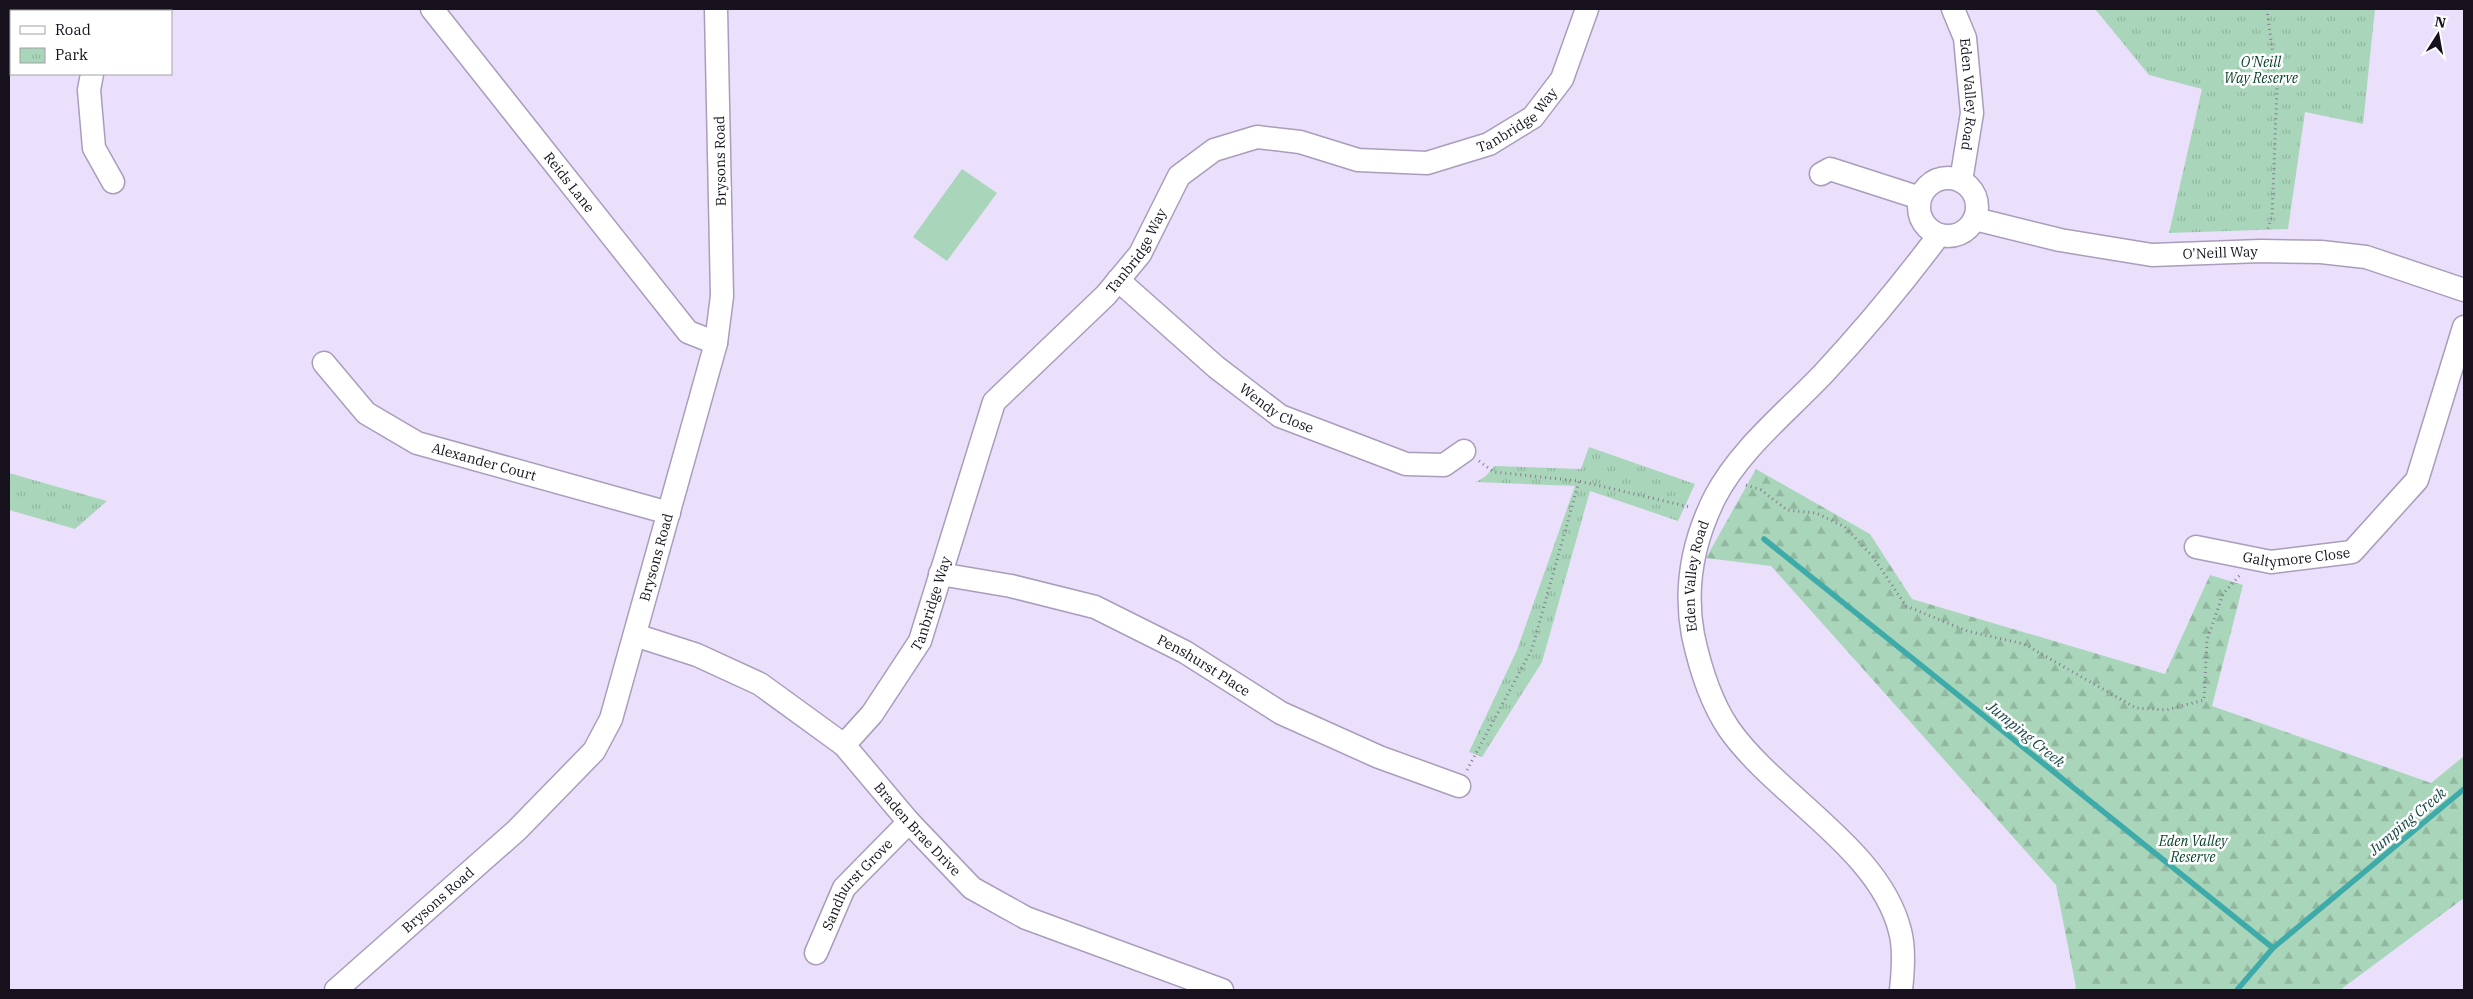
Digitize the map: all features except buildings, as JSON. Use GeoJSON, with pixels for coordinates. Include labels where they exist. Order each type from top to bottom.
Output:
{"type":"FeatureCollection","features":[{"type":"Feature","properties":{"kind":"street","name":"Reids Lane"},"geometry":{"type":"LineString","coordinates":[[432,9],[688,332],[716,343]]}},
{"type":"Feature","properties":{"kind":"street","name":"Brysons Road"},"geometry":{"type":"LineString","coordinates":[[336,990],[517,830],[594,751],[611,719],[716,343],[722,296],[716,9]]}},
{"type":"Feature","properties":{"kind":"street","name":"Tanbridge Way"},"geometry":{"type":"LineString","coordinates":[[844,745],[872,714],[920,641],[994,402],[1106,295],[1140,254],[1179,176],[1214,150],[1257,137],[1300,142],[1358,160],[1427,163],[1488,144],[1533,117],[1562,79],[1587,9]]}},
{"type":"Feature","properties":{"kind":"street","name":"Eden Valley Road"},"geometry":{"type":"LineString","coordinates":[[1953,9],[1965,38],[1972,113],[1961,181]]}},
{"type":"Feature","properties":{"kind":"street"},"geometry":{"type":"LineString","coordinates":[[92,75],[90,90],[94,148],[113,182]]}},
{"type":"Feature","properties":{"kind":"street"},"geometry":{"type":"LineString","coordinates":[[1826,168],[1920,198]]}},
{"type":"Feature","properties":{"kind":"street"},"geometry":{"type":"LineString","coordinates":[[1941,179],[1961,181],[1968,186],[1977,202],[1975,219],[1964,232],[1947,237],[1938,235],[1924,224],[1918,207],[1920,198],[1932,182],[1941,179]]}},
{"type":"Feature","properties":{"kind":"street","name":"O'Neill Way"},"geometry":{"type":"LineString","coordinates":[[1975,219],[2060,240],[2152,255],[2261,251],[2321,252],[2366,257],[2464,290]]}},
{"type":"Feature","properties":{"kind":"street","name":"Eden Valley Road"},"geometry":{"type":"LineString","coordinates":[[1901,990],[1902,958],[1900,931],[1889,901],[1865,865],[1750,753],[1730,729],[1711,697],[1698,657],[1691,623],[1689,594],[1691,559],[1708,511],[1725,478],[1898,290],[1938,235]]}},
{"type":"Feature","properties":{"kind":"street","name":"Wendy Close"},"geometry":{"type":"LineString","coordinates":[[1118,280],[1216,367],[1280,416],[1406,464],[1444,465],[1464,451]]}},
{"type":"Feature","properties":{"kind":"street","name":"Galtymore Close"},"geometry":{"type":"LineString","coordinates":[[2196,546],[2254,560],[2271,562],[2352,552],[2417,480],[2464,327]]}},
{"type":"Feature","properties":{"kind":"street","name":"Alexander Court"},"geometry":{"type":"LineString","coordinates":[[324,363],[366,413],[417,443],[669,513]]}},
{"type":"Feature","properties":{"kind":"street","name":"Penshurst Place"},"geometry":{"type":"LineString","coordinates":[[940,574],[1011,586],[1095,607],[1185,652],[1281,713],[1379,757],[1459,786]]}},
{"type":"Feature","properties":{"kind":"street","name":"Braden Brae Drive"},"geometry":{"type":"LineString","coordinates":[[635,635],[697,655],[760,684],[844,745],[909,822],[972,888],[1026,918],[1222,990]]}},
{"type":"Feature","properties":{"kind":"street","name":"Sandhurst Grove"},"geometry":{"type":"LineString","coordinates":[[816,953],[844,888],[909,822]]}},
{"type":"Feature","properties":{"kind":"path"},"geometry":{"type":"LineString","coordinates":[[2261,251],[2272,216],[2277,88],[2267,9]]}},
{"type":"Feature","properties":{"kind":"path"},"geometry":{"type":"LineString","coordinates":[[1464,451],[1494,472],[1579,481],[1708,511]]}},
{"type":"Feature","properties":{"kind":"path"},"geometry":{"type":"LineString","coordinates":[[1725,478],[1761,490],[1787,510],[1816,513],[1845,527],[1873,557],[1906,606],[1966,630],[2024,644],[2136,708],[2166,710],[2204,700],[2206,640],[2223,594],[2254,560]]}},
{"type":"Feature","properties":{"kind":"path"},"geometry":{"type":"LineString","coordinates":[[1459,786],[1532,649],[1579,481]]}},
{"type":"Feature","properties":{"kind":"green space","name":"O'Neill Way Reserve"},"geometry":{"type":"Polygon","coordinates":[[[2095,9],[2375,9],[2363,124],[2305,112],[2288,229],[2169,233],[2202,89],[2149,75],[2095,9]]]}},
{"type":"Feature","properties":{"kind":"green space"},"geometry":{"type":"Polygon","coordinates":[[[962,169],[997,193],[947,261],[913,237],[962,169]]]}},
{"type":"Feature","properties":{"kind":"green space"},"geometry":{"type":"Polygon","coordinates":[[[1589,447],[1695,484],[1678,521],[1590,491],[1542,662],[1482,757],[1469,752],[1517,650],[1575,486],[1476,482],[1486,476],[1494,466],[1581,469],[1589,447]]]}},
{"type":"Feature","properties":{"kind":"green space","name":"Eden Valley Reserve"},"geometry":{"type":"Polygon","coordinates":[[[1756,469],[1870,534],[1912,599],[2165,674],[2210,575],[2243,585],[2212,706],[2431,783],[2464,756],[2464,898],[2340,990],[2074,990],[2076,987],[2056,885],[1771,566],[1706,558],[1756,469]]]}},
{"type":"Feature","properties":{"kind":"green space"},"geometry":{"type":"Polygon","coordinates":[[[9,473],[107,501],[75,529],[9,510],[9,473]]]}},
{"type":"Feature","properties":{"kind":"waterway","name":"Jumping Creek"},"geometry":{"type":"LineString","coordinates":[[1764,539],[2273,948]]}},
{"type":"Feature","properties":{"kind":"waterway","name":"Jumping Creek"},"geometry":{"type":"LineString","coordinates":[[2237,990],[2273,948],[2464,789]]}}]}
